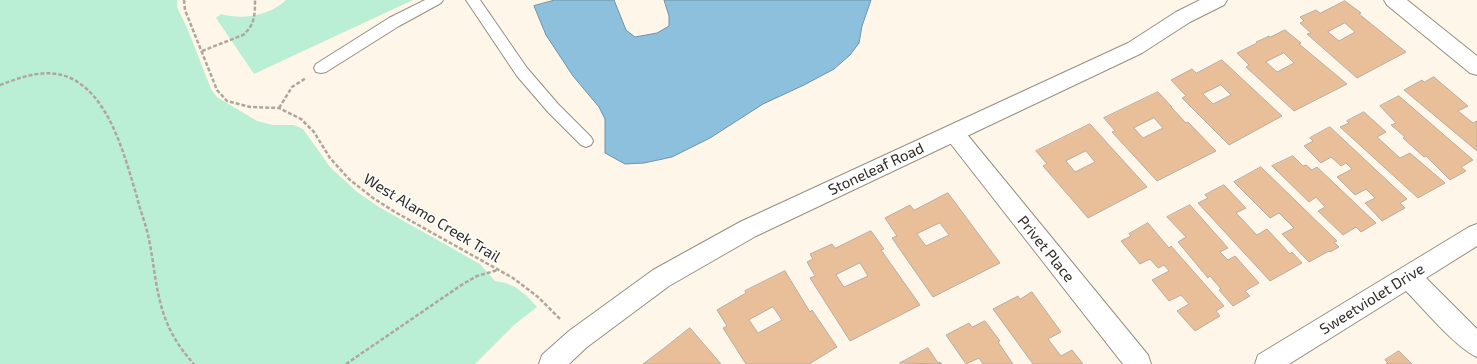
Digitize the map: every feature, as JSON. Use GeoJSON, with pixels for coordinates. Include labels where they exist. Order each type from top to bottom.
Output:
{"type":"FeatureCollection","features":[{"type":"Feature","properties":{"kind":"street","name":"Stoneleaf Road"},"geometry":{"type":"LineString","coordinates":[[551,364],[578,339],[661,278],[748,229],[1135,48],[1184,17],[1218,0]]}},
{"type":"Feature","properties":{"kind":"street"},"geometry":{"type":"LineString","coordinates":[[1394,0],[1477,67]]}},
{"type":"Feature","properties":{"kind":"street","name":"Privet Place"},"geometry":{"type":"LineString","coordinates":[[954,133],[1139,364]]}},
{"type":"Feature","properties":{"kind":"street","name":"Sweetviolet Drive"},"geometry":{"type":"LineString","coordinates":[[1266,364],[1477,234]]}},
{"type":"Feature","properties":{"kind":"street"},"geometry":{"type":"LineString","coordinates":[[1409,277],[1441,311],[1477,345]]}},
{"type":"Feature","properties":{"kind":"lane"},"geometry":{"type":"LineString","coordinates":[[322,68],[394,22],[436,0]]}},
{"type":"Feature","properties":{"kind":"lane"},"geometry":{"type":"LineString","coordinates":[[473,0],[522,72],[553,108],[586,141]]}},
{"type":"Feature","properties":{"kind":"path","name":"West Alamo Creek Trail"},"geometry":{"type":"LineString","coordinates":[[184,0],[186,10],[217,90],[227,100],[250,107],[279,108],[301,119],[314,132],[330,158],[349,180],[373,198],[513,278],[538,296],[578,339]]}},
{"type":"Feature","properties":{"kind":"path"},"geometry":{"type":"LineString","coordinates":[[202,51],[249,31],[254,21],[255,0]]}},
{"type":"Feature","properties":{"kind":"path"},"geometry":{"type":"LineString","coordinates":[[279,108],[292,87],[322,68]]}},
{"type":"Feature","properties":{"kind":"path"},"geometry":{"type":"LineString","coordinates":[[0,85],[20,78],[42,74],[58,75],[68,77],[79,82],[97,100],[109,119],[122,147],[148,234],[164,316],[180,348],[194,364]]}},
{"type":"Feature","properties":{"kind":"path"},"geometry":{"type":"LineString","coordinates":[[346,364],[463,284],[477,276],[498,270]]}},
{"type":"Feature","properties":{"kind":"green space"},"geometry":{"type":"Polygon","coordinates":[[[0,0],[177,0],[177,7],[188,30],[211,89],[217,97],[257,121],[273,125],[294,125],[303,129],[330,167],[357,192],[379,207],[480,264],[495,281],[506,283],[515,287],[527,296],[537,307],[514,325],[475,364],[0,364],[0,0]]]}},
{"type":"Feature","properties":{"kind":"green space"},"geometry":{"type":"Polygon","coordinates":[[[286,0],[413,0],[254,74],[216,18],[221,14],[238,17],[264,13],[272,10],[286,0]]]}},
{"type":"Feature","properties":{"kind":"water"},"geometry":{"type":"Polygon","coordinates":[[[555,0],[614,0],[626,30],[635,37],[657,33],[669,26],[669,16],[664,0],[871,0],[862,26],[859,43],[850,55],[834,69],[763,104],[710,138],[672,157],[644,163],[625,164],[605,153],[605,119],[599,107],[573,76],[546,35],[534,6],[555,0]]]}},
{"type":"Feature","properties":{"kind":"building"},"geometry":{"type":"Polygon","coordinates":[[[1345,1],[1406,52],[1357,78],[1307,34],[1311,33],[1300,23],[1304,21],[1300,17],[1316,10],[1320,13],[1345,1]],[[1345,23],[1328,32],[1339,41],[1355,32],[1345,23]]]}},
{"type":"Feature","properties":{"kind":"building"},"geometry":{"type":"Polygon","coordinates":[[[1285,30],[1301,43],[1299,44],[1347,84],[1294,111],[1246,67],[1249,65],[1237,53],[1257,43],[1256,42],[1269,36],[1270,37],[1285,30]],[[1284,53],[1266,62],[1277,72],[1294,63],[1284,53]]]}},
{"type":"Feature","properties":{"kind":"building"},"geometry":{"type":"Polygon","coordinates":[[[1222,60],[1282,116],[1229,145],[1182,98],[1186,96],[1171,80],[1192,69],[1196,73],[1222,60]],[[1221,85],[1203,94],[1213,104],[1231,95],[1221,85]]]}},
{"type":"Feature","properties":{"kind":"building"},"geometry":{"type":"Polygon","coordinates":[[[1434,77],[1468,106],[1458,111],[1473,123],[1477,121],[1477,151],[1404,90],[1422,80],[1424,82],[1434,77]]]}},
{"type":"Feature","properties":{"kind":"building"},"geometry":{"type":"Polygon","coordinates":[[[1158,92],[1186,123],[1188,122],[1216,151],[1157,181],[1112,132],[1115,131],[1104,118],[1158,92]],[[1154,118],[1134,128],[1143,138],[1163,128],[1154,118]]]}},
{"type":"Feature","properties":{"kind":"building"},"geometry":{"type":"Polygon","coordinates":[[[1399,96],[1473,160],[1461,167],[1466,171],[1450,180],[1426,156],[1424,157],[1403,138],[1405,137],[1391,125],[1396,123],[1380,106],[1399,96]]]}},
{"type":"Feature","properties":{"kind":"building"},"geometry":{"type":"Polygon","coordinates":[[[1364,112],[1386,132],[1377,137],[1400,158],[1410,153],[1445,183],[1418,198],[1340,127],[1349,123],[1347,121],[1364,112]]]}},
{"type":"Feature","properties":{"kind":"building"},"geometry":{"type":"Polygon","coordinates":[[[1090,124],[1147,187],[1088,218],[1043,166],[1047,164],[1036,151],[1090,124]],[[1086,151],[1066,161],[1075,172],[1095,162],[1086,151]]]}},
{"type":"Feature","properties":{"kind":"building"},"geometry":{"type":"Polygon","coordinates":[[[1330,127],[1407,199],[1400,203],[1405,208],[1382,221],[1365,203],[1375,198],[1366,189],[1355,195],[1337,177],[1352,169],[1346,163],[1341,166],[1331,157],[1321,163],[1304,146],[1313,141],[1310,138],[1330,127]]]}},
{"type":"Feature","properties":{"kind":"building"},"geometry":{"type":"Polygon","coordinates":[[[1293,156],[1303,166],[1306,165],[1312,170],[1317,167],[1376,223],[1361,232],[1356,227],[1343,235],[1318,211],[1325,207],[1316,197],[1309,202],[1272,166],[1293,156]]]}},
{"type":"Feature","properties":{"kind":"building"},"geometry":{"type":"Polygon","coordinates":[[[1261,167],[1337,241],[1334,242],[1339,247],[1309,262],[1282,234],[1294,228],[1279,213],[1270,218],[1234,182],[1261,167]]]}},
{"type":"Feature","properties":{"kind":"building"},"geometry":{"type":"Polygon","coordinates":[[[1224,185],[1246,208],[1236,213],[1257,235],[1267,229],[1290,254],[1292,252],[1302,263],[1270,281],[1198,203],[1208,198],[1205,195],[1224,185]]]}},
{"type":"Feature","properties":{"kind":"building"},"geometry":{"type":"Polygon","coordinates":[[[948,193],[1000,263],[933,297],[892,238],[897,236],[885,218],[910,205],[914,210],[948,193]],[[940,223],[917,234],[926,246],[949,235],[940,223]]]}},
{"type":"Feature","properties":{"kind":"building"},"geometry":{"type":"Polygon","coordinates":[[[1190,205],[1228,248],[1220,252],[1228,260],[1235,256],[1259,283],[1245,291],[1250,296],[1233,306],[1219,290],[1221,289],[1210,276],[1208,278],[1178,242],[1186,237],[1167,217],[1190,205]]]}},
{"type":"Feature","properties":{"kind":"building"},"geometry":{"type":"Polygon","coordinates":[[[1148,223],[1169,248],[1171,246],[1224,306],[1216,311],[1220,316],[1195,331],[1177,311],[1189,304],[1181,295],[1169,301],[1152,280],[1169,271],[1164,265],[1158,268],[1150,259],[1140,264],[1121,241],[1131,236],[1129,234],[1148,223]]]}},
{"type":"Feature","properties":{"kind":"building"},"geometry":{"type":"Polygon","coordinates":[[[871,231],[884,249],[881,250],[920,305],[850,341],[810,278],[815,276],[807,262],[813,259],[810,254],[832,244],[835,248],[871,231]],[[860,263],[836,275],[844,287],[868,276],[860,263]]]}},
{"type":"Feature","properties":{"kind":"building"},"geometry":{"type":"Polygon","coordinates":[[[785,271],[810,312],[812,310],[837,347],[809,364],[746,364],[723,328],[727,326],[717,310],[746,293],[745,291],[785,271]],[[773,307],[749,320],[758,333],[782,320],[773,307]]]}},
{"type":"Feature","properties":{"kind":"building"},"geometry":{"type":"Polygon","coordinates":[[[1032,292],[1061,332],[1048,339],[1061,356],[1072,350],[1083,364],[1033,364],[993,309],[1018,296],[1020,299],[1032,292]]]}},
{"type":"Feature","properties":{"kind":"building"},"geometry":{"type":"Polygon","coordinates":[[[985,321],[1000,341],[998,342],[1013,364],[983,364],[979,358],[966,364],[946,335],[969,323],[972,327],[985,321]]]}},
{"type":"Feature","properties":{"kind":"building"},"geometry":{"type":"Polygon","coordinates":[[[690,328],[721,364],[643,364],[663,349],[690,328]]]}},
{"type":"Feature","properties":{"kind":"building"},"geometry":{"type":"Polygon","coordinates":[[[928,348],[938,363],[940,362],[942,364],[900,363],[928,348]]]}},
{"type":"Feature","properties":{"kind":"building"},"geometry":{"type":"Polygon","coordinates":[[[1399,351],[1412,364],[1386,364],[1388,363],[1385,360],[1399,351]]]}}]}
